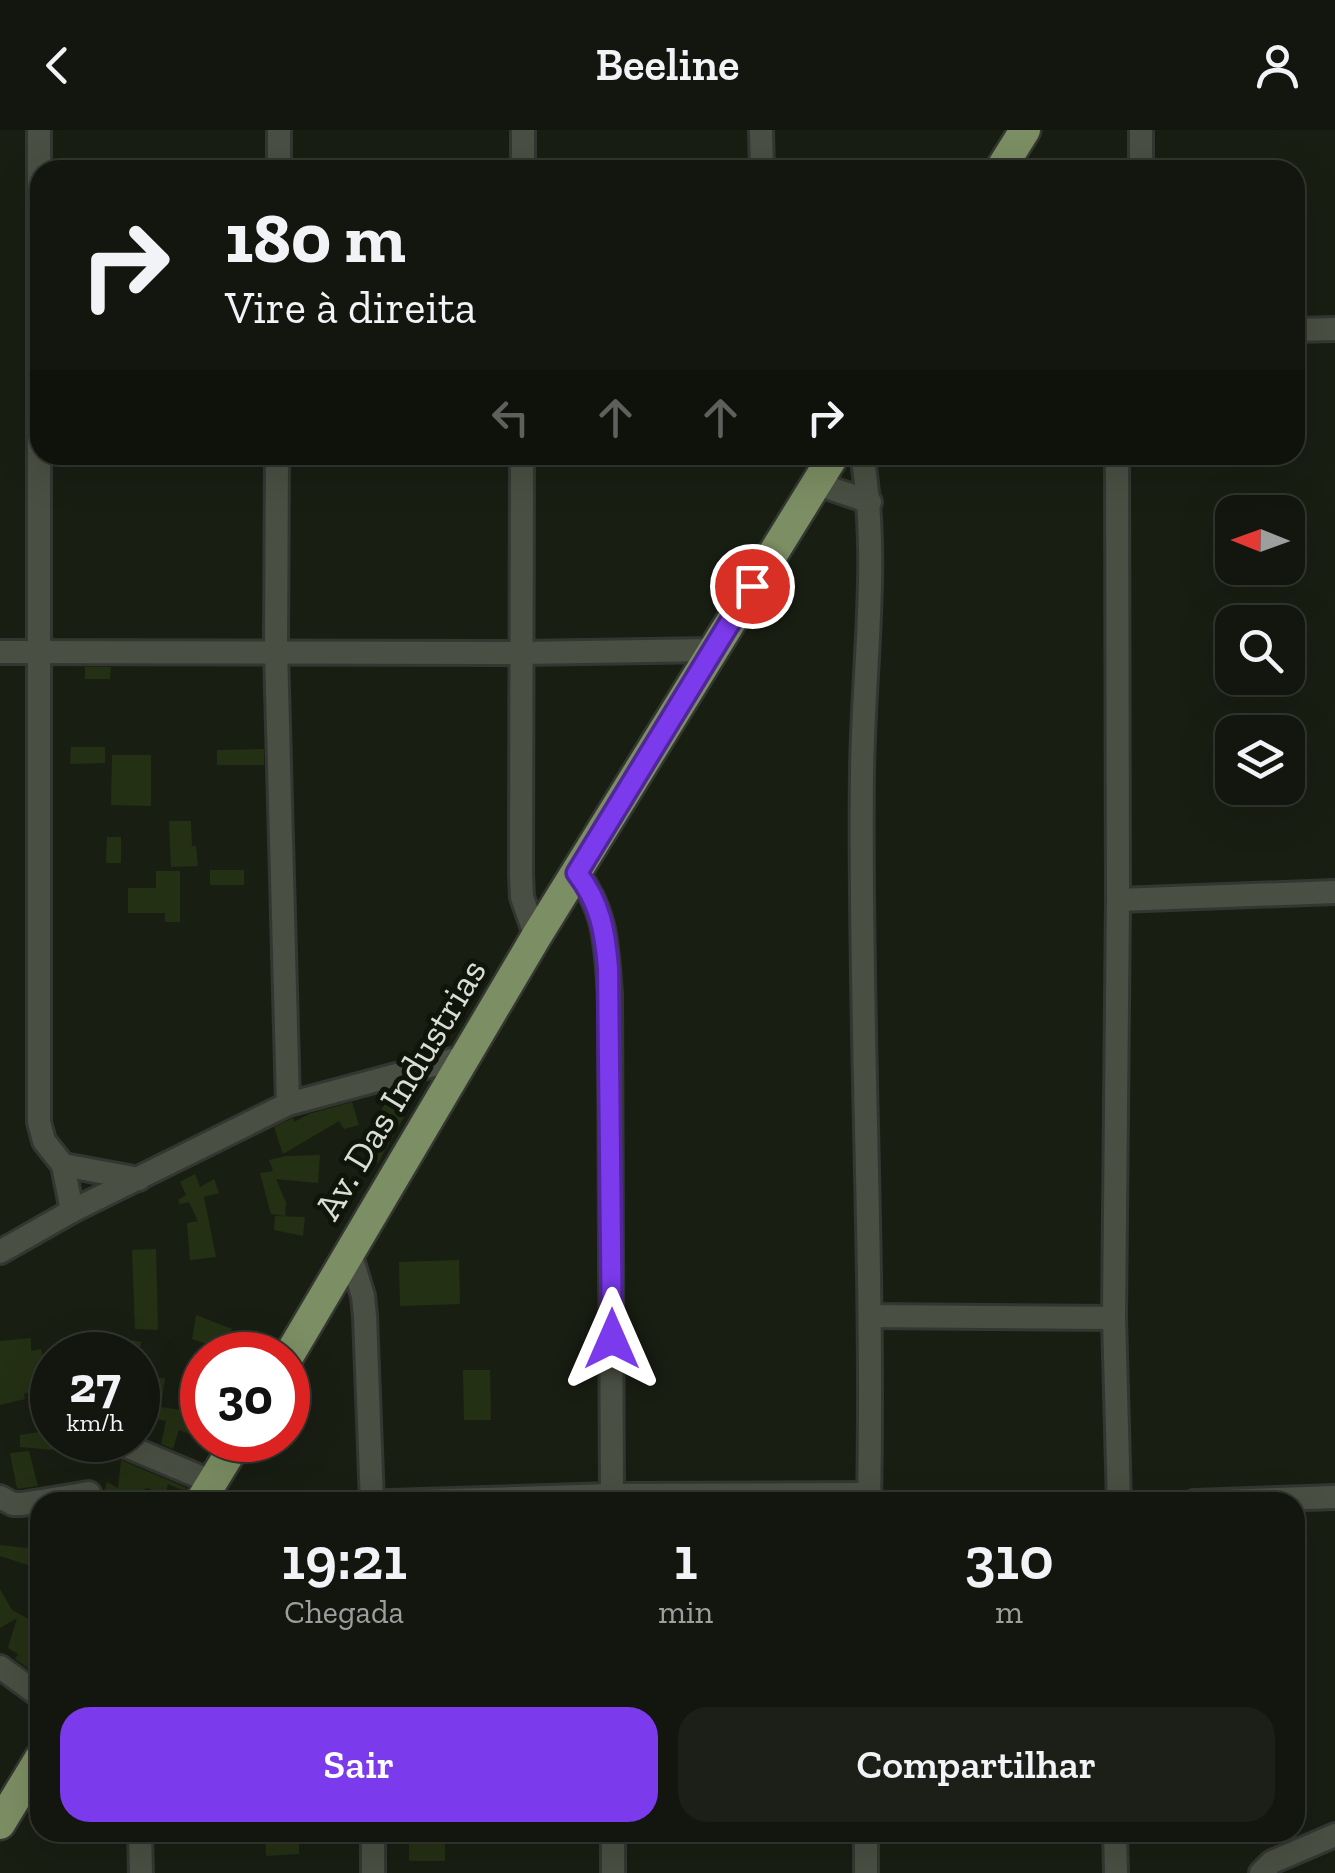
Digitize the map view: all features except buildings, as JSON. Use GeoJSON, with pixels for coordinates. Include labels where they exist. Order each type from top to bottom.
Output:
{"type":"FeatureCollection","features":[{"type":"Feature","properties":{"kind":"main road"},"geometry":{"type":"LineString","coordinates":[[1006,160],[1025,130]]}},
{"type":"Feature","properties":{"kind":"main road"},"geometry":{"type":"LineString","coordinates":[[712,650],[827,465]]}},
{"type":"Feature","properties":{"kind":"main road","name":"Av. Das Industrias"},"geometry":{"type":"LineString","coordinates":[[303,1332],[536,937],[712,650]]}},
{"type":"Feature","properties":{"kind":"main road"},"geometry":{"type":"LineString","coordinates":[[206,1492],[224,1462]]}},
{"type":"Feature","properties":{"kind":"main road"},"geometry":{"type":"LineString","coordinates":[[0,1824],[11,1786],[30,1768]]}},
{"type":"Feature","properties":{"kind":"street"},"geometry":{"type":"LineString","coordinates":[[39,130],[39,160]]}},
{"type":"Feature","properties":{"kind":"street"},"geometry":{"type":"LineString","coordinates":[[279,130],[279,160]]}},
{"type":"Feature","properties":{"kind":"street"},"geometry":{"type":"LineString","coordinates":[[522,160],[523,130]]}},
{"type":"Feature","properties":{"kind":"street"},"geometry":{"type":"LineString","coordinates":[[761,130],[762,160]]}},
{"type":"Feature","properties":{"kind":"street"},"geometry":{"type":"LineString","coordinates":[[1141,130],[1141,160]]}},
{"type":"Feature","properties":{"kind":"street"},"geometry":{"type":"LineString","coordinates":[[1305,330],[1335,330]]}},
{"type":"Feature","properties":{"kind":"street"},"geometry":{"type":"LineString","coordinates":[[39,465],[39,1122],[44,1140],[63,1165],[72,1211]]}},
{"type":"Feature","properties":{"kind":"street"},"geometry":{"type":"LineString","coordinates":[[277,465],[276,652],[288,1104]]}},
{"type":"Feature","properties":{"kind":"street"},"geometry":{"type":"LineString","coordinates":[[522,465],[521,874],[522,897],[536,937]]}},
{"type":"Feature","properties":{"kind":"street"},"geometry":{"type":"LineString","coordinates":[[864,465],[870,502],[862,774],[869,1492]]}},
{"type":"Feature","properties":{"kind":"street"},"geometry":{"type":"LineString","coordinates":[[1117,465],[1114,1318],[1119,1492]]}},
{"type":"Feature","properties":{"kind":"street"},"geometry":{"type":"LineString","coordinates":[[814,484],[870,502]]}},
{"type":"Feature","properties":{"kind":"street"},"geometry":{"type":"LineString","coordinates":[[0,652],[521,654],[712,650]]}},
{"type":"Feature","properties":{"kind":"street"},"geometry":{"type":"LineString","coordinates":[[580,868],[602,920],[610,994],[612,1492]]}},
{"type":"Feature","properties":{"kind":"street"},"geometry":{"type":"LineString","coordinates":[[1118,900],[1335,892]]}},
{"type":"Feature","properties":{"kind":"street"},"geometry":{"type":"LineString","coordinates":[[0,1252],[72,1211],[288,1104],[468,1056]]}},
{"type":"Feature","properties":{"kind":"street"},"geometry":{"type":"LineString","coordinates":[[63,1165],[139,1179]]}},
{"type":"Feature","properties":{"kind":"street"},"geometry":{"type":"LineString","coordinates":[[350,1253],[365,1316],[372,1492]]}},
{"type":"Feature","properties":{"kind":"street"},"geometry":{"type":"LineString","coordinates":[[870,1316],[1114,1318]]}},
{"type":"Feature","properties":{"kind":"street"},"geometry":{"type":"LineString","coordinates":[[154,1462],[206,1492]]}},
{"type":"Feature","properties":{"kind":"street"},"geometry":{"type":"LineString","coordinates":[[1305,1497],[1335,1496]]}},
{"type":"Feature","properties":{"kind":"street"},"geometry":{"type":"LineString","coordinates":[[0,1497],[13,1504],[30,1503]]}},
{"type":"Feature","properties":{"kind":"street"},"geometry":{"type":"LineString","coordinates":[[0,1668],[30,1689]]}},
{"type":"Feature","properties":{"kind":"street"},"geometry":{"type":"LineString","coordinates":[[1260,1873],[1272,1862],[1335,1835]]}},
{"type":"Feature","properties":{"kind":"street"},"geometry":{"type":"LineString","coordinates":[[140,1842],[141,1873]]}},
{"type":"Feature","properties":{"kind":"street"},"geometry":{"type":"LineString","coordinates":[[373,1842],[374,1873]]}},
{"type":"Feature","properties":{"kind":"street"},"geometry":{"type":"LineString","coordinates":[[613,1842],[613,1873]]}},
{"type":"Feature","properties":{"kind":"street"},"geometry":{"type":"LineString","coordinates":[[866,1842],[866,1873]]}},
{"type":"Feature","properties":{"kind":"street"},"geometry":{"type":"LineString","coordinates":[[1116,1842],[1116,1873]]}},
{"type":"Feature","properties":{"kind":"route"},"geometry":{"type":"LineString","coordinates":[[612,1339],[610,994],[602,920],[590,890],[577,873],[752,586]]}}]}
